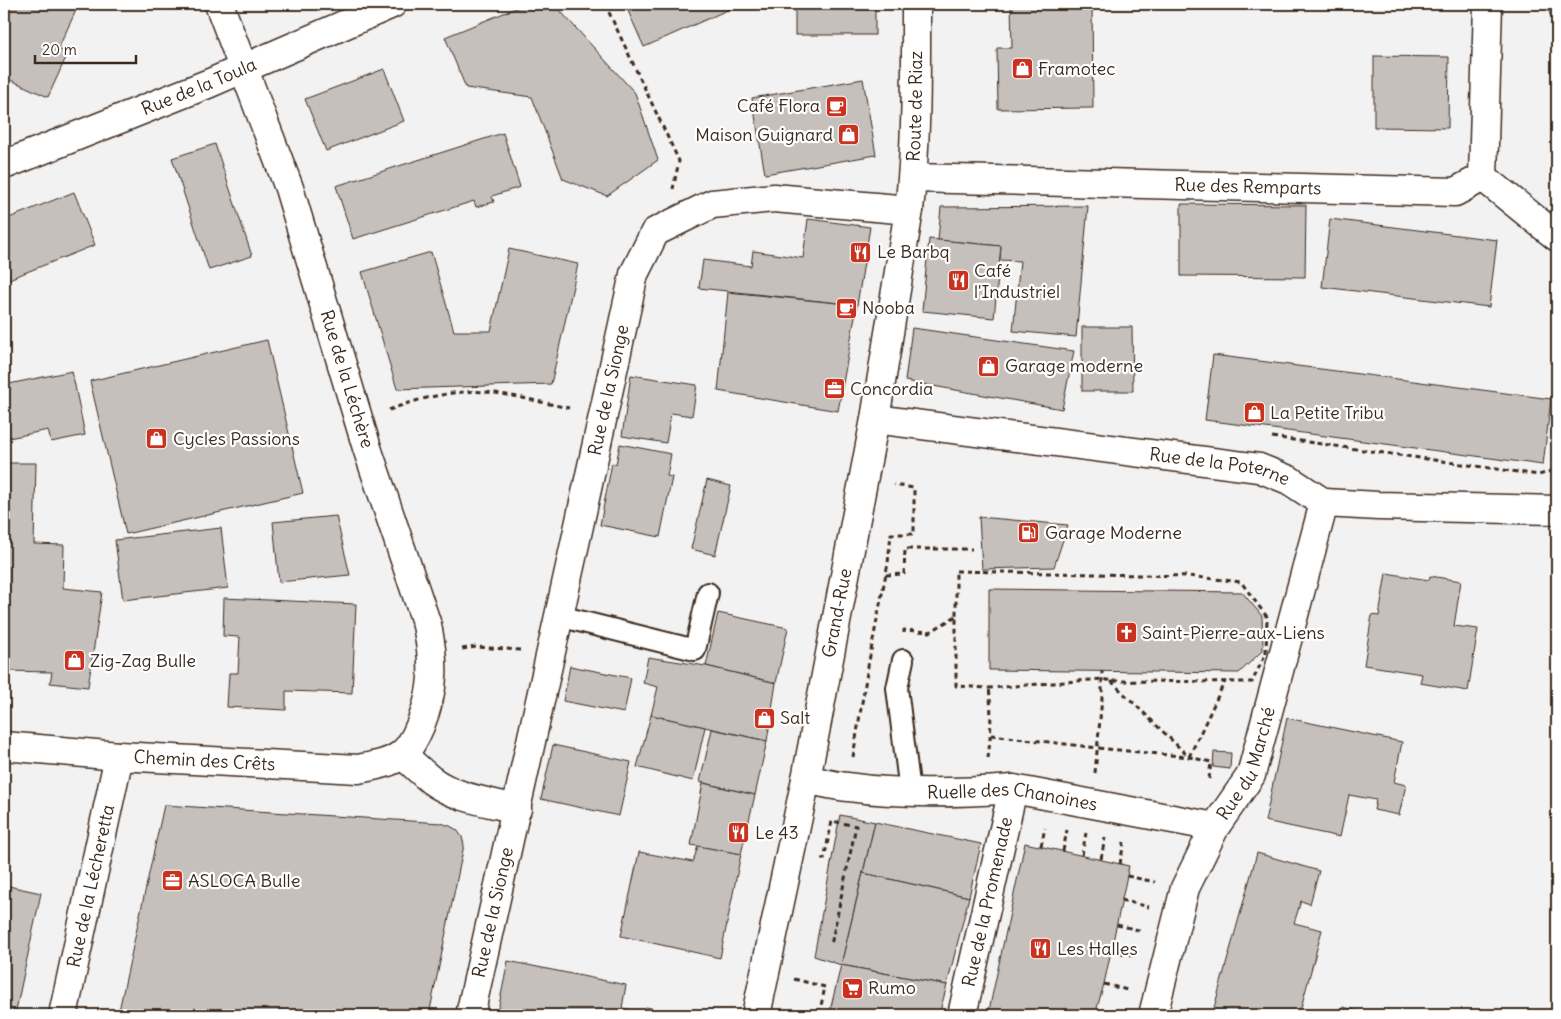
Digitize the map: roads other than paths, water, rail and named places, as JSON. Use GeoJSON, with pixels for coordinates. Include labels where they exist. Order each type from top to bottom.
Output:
{"type":"FeatureCollection","features":[{"type":"Feature","properties":{"kind":"street","name":"Rue de la Léchère"},"geometry":{"type":"LineString","coordinates":[[219,4],[289,188],[367,448],[427,625],[432,654],[432,692],[416,737],[402,754]]}},
{"type":"Feature","properties":{"kind":"street","name":"Rue de la Toula"},"geometry":{"type":"LineString","coordinates":[[4,165],[243,68],[392,4]]}},
{"type":"Feature","properties":{"kind":"street","name":"Route de Riaz"},"geometry":{"type":"LineString","coordinates":[[909,210],[913,178],[916,4]]}},
{"type":"Feature","properties":{"kind":"street"},"geometry":{"type":"LineString","coordinates":[[1488,4],[1483,176],[1557,236]]}},
{"type":"Feature","properties":{"kind":"street","name":"Rue des Remparts"},"geometry":{"type":"LineString","coordinates":[[913,178],[1455,192],[1483,176]]}},
{"type":"Feature","properties":{"kind":"street","name":"Rue de la Sionge"},"geometry":{"type":"LineString","coordinates":[[470,1015],[634,274],[655,232],[712,204],[774,198],[909,210]]}},
{"type":"Feature","properties":{"kind":"street","name":"Grand-Rue"},"geometry":{"type":"LineString","coordinates":[[756,1015],[806,779],[876,419],[909,210]]}},
{"type":"Feature","properties":{"kind":"street","name":"Rue de la Poterne"},"geometry":{"type":"LineString","coordinates":[[876,419],[1259,468],[1289,480],[1324,503]]}},
{"type":"Feature","properties":{"kind":"street"},"geometry":{"type":"LineString","coordinates":[[1324,503],[1557,510]]}},
{"type":"Feature","properties":{"kind":"street","name":"Rue du Marché"},"geometry":{"type":"LineString","coordinates":[[1153,1015],[1185,888],[1215,827],[1251,775],[1324,503]]}},
{"type":"Feature","properties":{"kind":"street","name":"Chemin des Crêts"},"geometry":{"type":"LineString","coordinates":[[4,746],[119,756],[358,769],[384,763],[402,754]]}},
{"type":"Feature","properties":{"kind":"street"},"geometry":{"type":"LineString","coordinates":[[402,754],[432,781],[448,789],[517,809]]}},
{"type":"Feature","properties":{"kind":"street","name":"Rue de la Lécheretta"},"geometry":{"type":"LineString","coordinates":[[63,1015],[119,756]]}},
{"type":"Feature","properties":{"kind":"street","name":"Ruelle des Chanoines"},"geometry":{"type":"LineString","coordinates":[[806,779],[848,787],[910,792],[1014,789],[1215,827]]}},
{"type":"Feature","properties":{"kind":"street","name":"Rue de la Promenade"},"geometry":{"type":"LineString","coordinates":[[962,1015],[1014,789]]}},
{"type":"Feature","properties":{"kind":"lane"},"geometry":{"type":"LineString","coordinates":[[559,616],[695,650],[708,593]]}},
{"type":"Feature","properties":{"kind":"lane"},"geometry":{"type":"LineString","coordinates":[[903,660],[897,688],[910,792]]}},
{"type":"Feature","properties":{"kind":"place","name":"Framotec"},"geometry":{"type":"Point","coordinates":[1022,69]}},
{"type":"Feature","properties":{"kind":"place","name":"Café Flora"},"geometry":{"type":"Point","coordinates":[836,106]}},
{"type":"Feature","properties":{"kind":"place","name":"Maison Guignard"},"geometry":{"type":"Point","coordinates":[849,135]}},
{"type":"Feature","properties":{"kind":"place","name":"Le Barbq"},"geometry":{"type":"Point","coordinates":[861,252]}},
{"type":"Feature","properties":{"kind":"place","name":"Café l'Industriel"},"geometry":{"type":"Point","coordinates":[958,281]}},
{"type":"Feature","properties":{"kind":"place","name":"Nooba"},"geometry":{"type":"Point","coordinates":[846,308]}},
{"type":"Feature","properties":{"kind":"place","name":"Garage moderne"},"geometry":{"type":"Point","coordinates":[989,366]}},
{"type":"Feature","properties":{"kind":"place","name":"Concordia"},"geometry":{"type":"Point","coordinates":[834,389]}},
{"type":"Feature","properties":{"kind":"place","name":"La Petite Tribu"},"geometry":{"type":"Point","coordinates":[1254,413]}},
{"type":"Feature","properties":{"kind":"place","name":"Cycles Passions"},"geometry":{"type":"Point","coordinates":[157,439]}},
{"type":"Feature","properties":{"kind":"place","name":"Garage Moderne"},"geometry":{"type":"Point","coordinates":[1029,533]}},
{"type":"Feature","properties":{"kind":"place","name":"Saint-Pierre-aux-Liens"},"geometry":{"type":"Point","coordinates":[1126,633]}},
{"type":"Feature","properties":{"kind":"place","name":"Zig-Zag Bulle"},"geometry":{"type":"Point","coordinates":[74,661]}},
{"type":"Feature","properties":{"kind":"place","name":"Salt"},"geometry":{"type":"Point","coordinates":[764,718]}},
{"type":"Feature","properties":{"kind":"place","name":"Le 43"},"geometry":{"type":"Point","coordinates":[739,833]}},
{"type":"Feature","properties":{"kind":"place","name":"ASLOCA Bulle"},"geometry":{"type":"Point","coordinates":[172,881]}},
{"type":"Feature","properties":{"kind":"place","name":"Les Halles"},"geometry":{"type":"Point","coordinates":[1041,949]}},
{"type":"Feature","properties":{"kind":"place","name":"Rumo"},"geometry":{"type":"Point","coordinates":[852,988]}}]}
